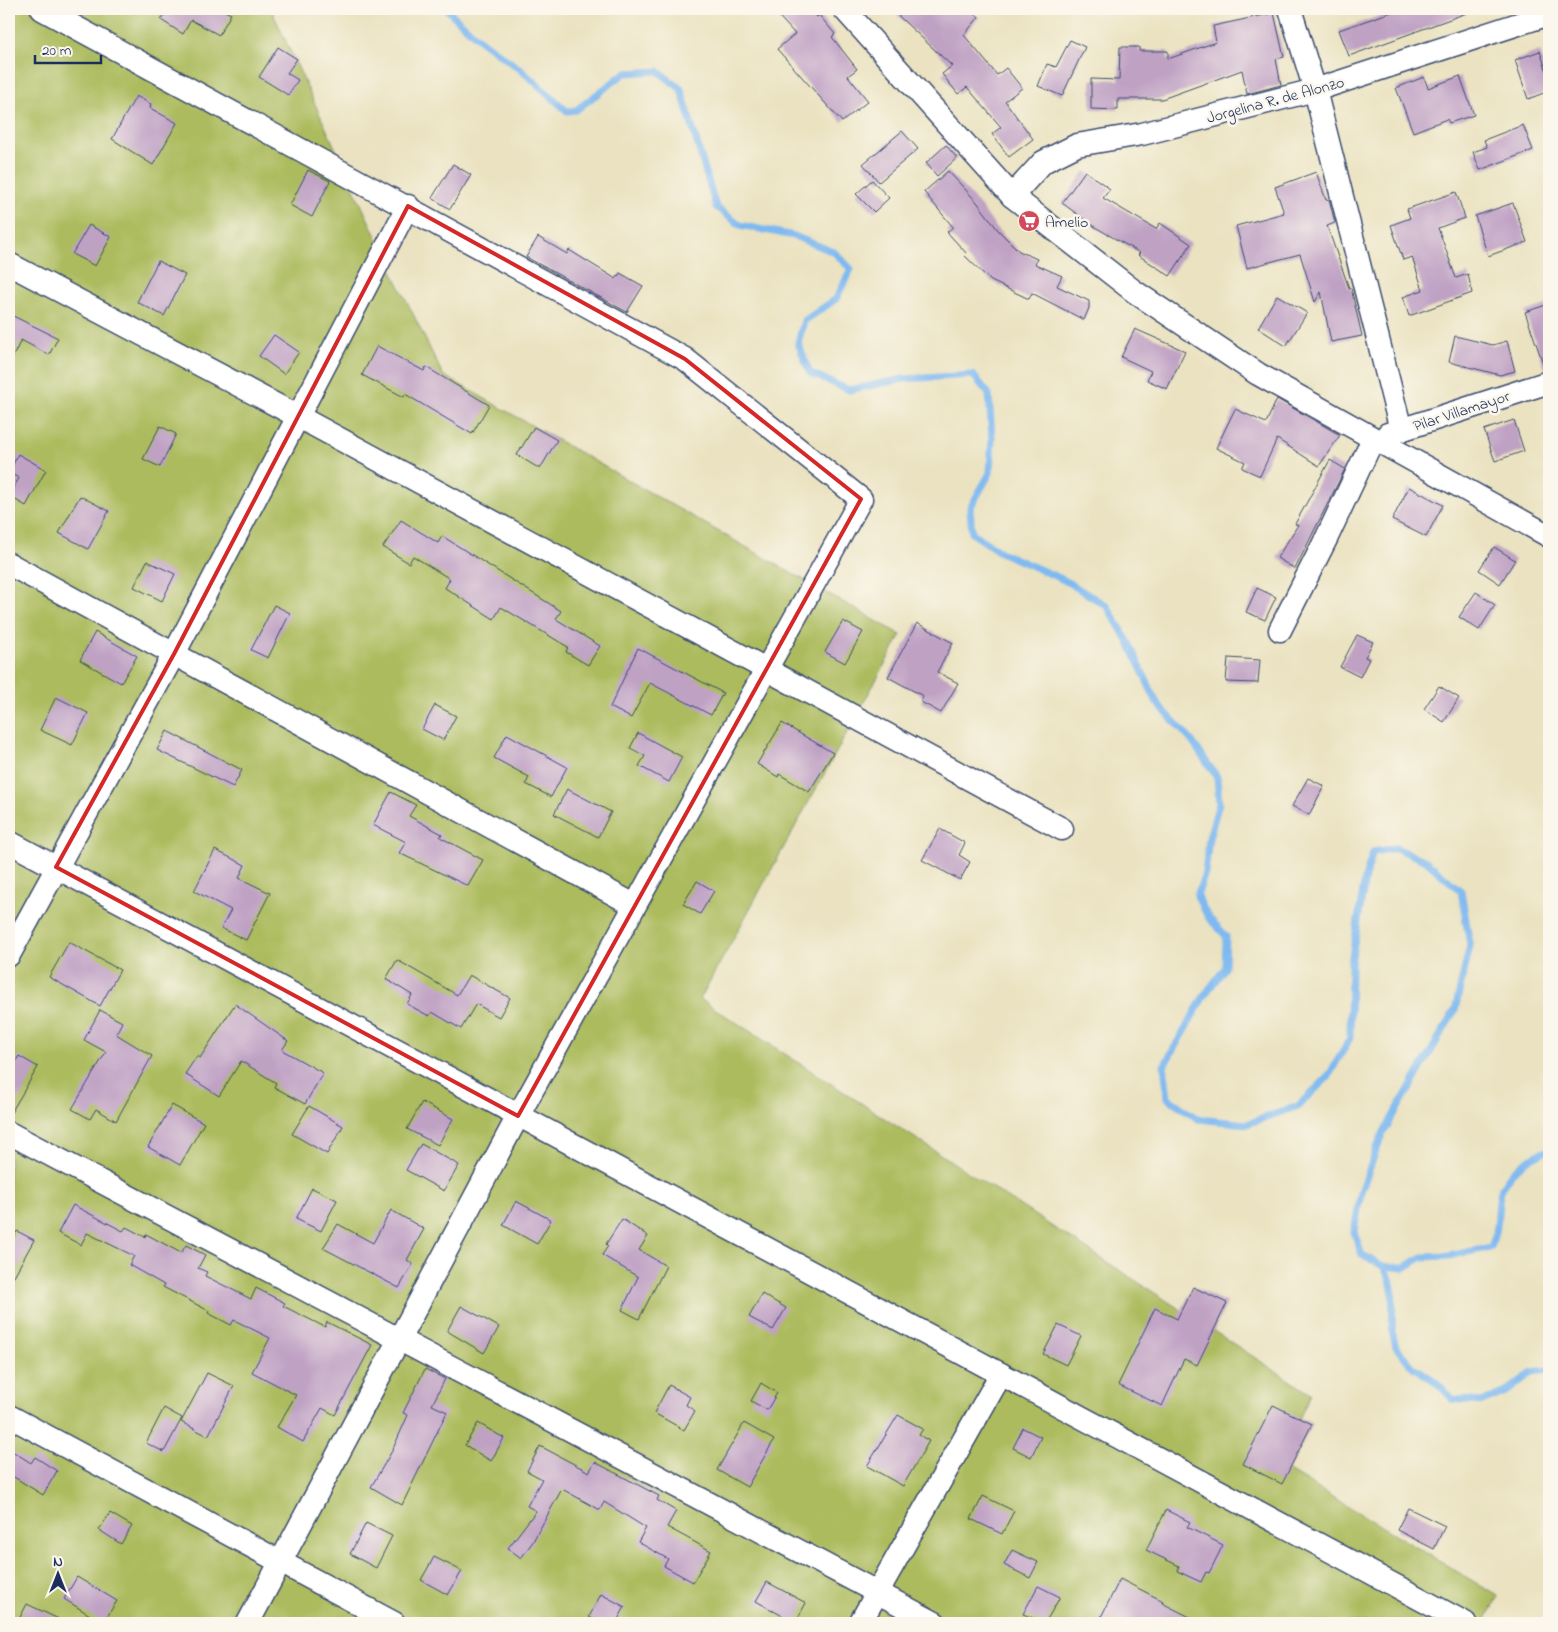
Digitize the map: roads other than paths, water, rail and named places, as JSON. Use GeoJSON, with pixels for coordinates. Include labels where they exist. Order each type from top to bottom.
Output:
{"type":"FeatureCollection","features":[{"type":"Feature","properties":{"kind":"street"},"geometry":{"type":"LineString","coordinates":[[42,9],[685,358],[861,499],[518,1116],[248,1623]]}},
{"type":"Feature","properties":{"kind":"street"},"geometry":{"type":"LineString","coordinates":[[844,9],[1012,196],[1152,303],[1258,374],[1549,536]]}},
{"type":"Feature","properties":{"kind":"street"},"geometry":{"type":"LineString","coordinates":[[1290,9],[1315,90],[1401,430]]}},
{"type":"Feature","properties":{"kind":"street","name":"Jorgelina R. de Alonzo"},"geometry":{"type":"LineString","coordinates":[[1012,196],[1044,162],[1077,145],[1142,134],[1315,90],[1549,14]]}},
{"type":"Feature","properties":{"kind":"street"},"geometry":{"type":"LineString","coordinates":[[9,955],[174,654],[408,206]]}},
{"type":"Feature","properties":{"kind":"street"},"geometry":{"type":"LineString","coordinates":[[9,264],[299,417],[1062,829]]}},
{"type":"Feature","properties":{"kind":"street","name":"Pilar Villamayor"},"geometry":{"type":"LineString","coordinates":[[1373,439],[1549,382]]}},
{"type":"Feature","properties":{"kind":"street"},"geometry":{"type":"LineString","coordinates":[[1280,630],[1327,537],[1373,439]]}},
{"type":"Feature","properties":{"kind":"street"},"geometry":{"type":"LineString","coordinates":[[9,564],[634,905]]}},
{"type":"Feature","properties":{"kind":"street"},"geometry":{"type":"LineString","coordinates":[[9,842],[1001,1374],[1458,1622]]}},
{"type":"Feature","properties":{"kind":"street"},"geometry":{"type":"LineString","coordinates":[[9,1133],[935,1623]]}},
{"type":"Feature","properties":{"kind":"street"},"geometry":{"type":"LineString","coordinates":[[860,1623],[1001,1374]]}},
{"type":"Feature","properties":{"kind":"street"},"geometry":{"type":"LineString","coordinates":[[9,1416],[279,1563],[394,1623]]}},
{"type":"Feature","properties":{"kind":"waterway"},"geometry":{"type":"LineString","coordinates":[[446,9],[480,40],[520,69],[567,111],[576,110],[625,73],[658,71],[681,89],[716,207],[740,225],[794,236],[834,252],[851,269],[836,299],[804,321],[798,343],[810,373],[849,390],[903,379],[973,375],[989,394],[992,438],[990,473],[970,508],[972,533],[1000,552],[1064,580],[1107,606],[1129,643],[1157,703],[1191,740],[1217,777],[1219,803],[1209,838],[1205,873],[1197,896],[1208,917],[1226,936],[1225,968],[1204,996],[1164,1066],[1168,1098],[1198,1119],[1247,1124],[1298,1106],[1328,1077],[1350,1038],[1351,963],[1365,878],[1373,852],[1396,848],[1426,861],[1461,891],[1470,945],[1455,1010],[1381,1137],[1361,1192],[1354,1232],[1362,1255],[1383,1266],[1404,1268],[1422,1257],[1449,1256],[1491,1247],[1497,1229],[1499,1201],[1505,1183],[1516,1169],[1532,1158],[1549,1150]]}},
{"type":"Feature","properties":{"kind":"waterway"},"geometry":{"type":"LineString","coordinates":[[1383,1266],[1390,1279],[1393,1293],[1392,1331],[1396,1347],[1413,1367],[1435,1381],[1453,1399],[1482,1402],[1508,1391],[1532,1372],[1549,1370]]}},
{"type":"Feature","properties":{"kind":"place","name":"Amelio"},"geometry":{"type":"Point","coordinates":[1029,221]}}]}
